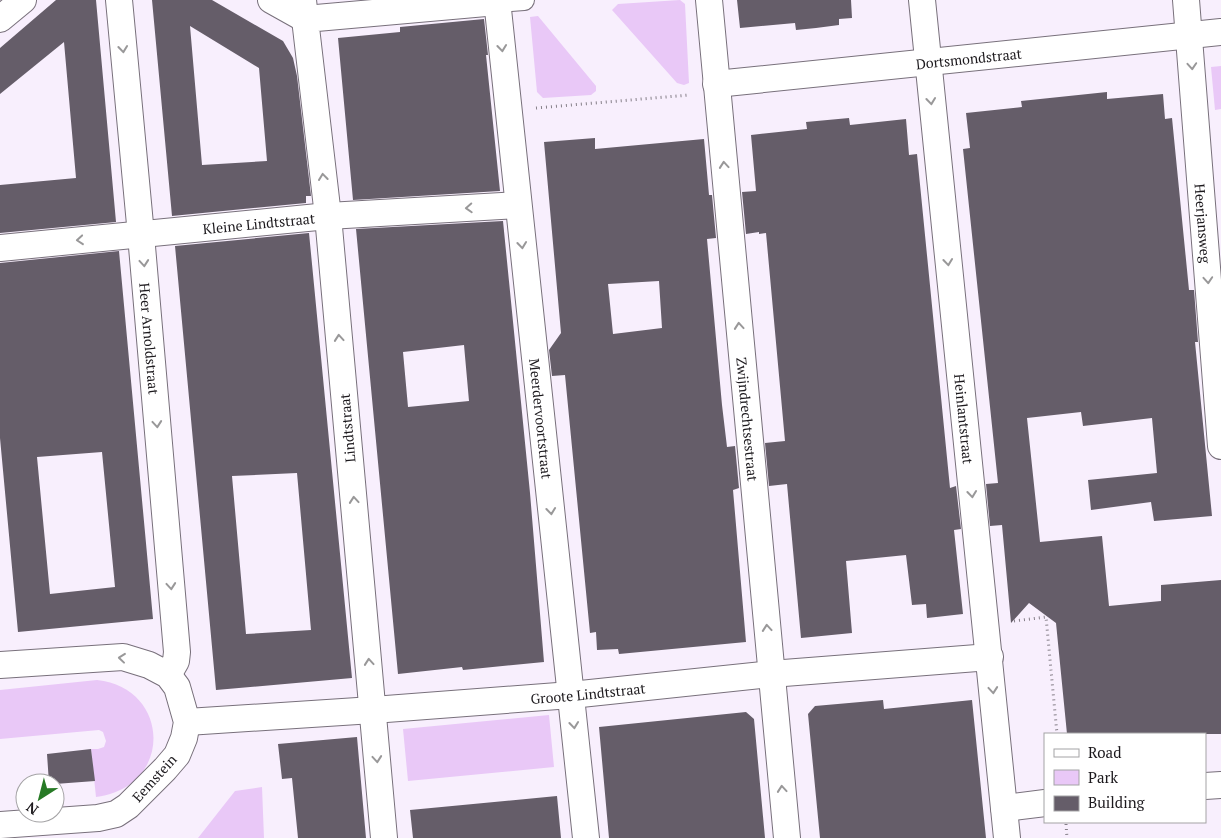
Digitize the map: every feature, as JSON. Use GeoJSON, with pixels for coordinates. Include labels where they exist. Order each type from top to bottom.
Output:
{"type":"FeatureCollection","features":[{"type":"Feature","properties":{"kind":"street"},"geometry":{"type":"LineString","coordinates":[[0,19],[23,0]]}},
{"type":"Feature","properties":{"kind":"street","name":"Heer Arnoldstraat"},"geometry":{"type":"LineString","coordinates":[[119,0],[177,652],[176,661],[168,675]]}},
{"type":"Feature","properties":{"kind":"street"},"geometry":{"type":"LineString","coordinates":[[271,0],[304,10],[524,0]]}},
{"type":"Feature","properties":{"kind":"street","name":"Zwijndrechtsestraat"},"geometry":{"type":"LineString","coordinates":[[709,0],[787,838]]}},
{"type":"Feature","properties":{"kind":"street","name":"Heinlantstraat"},"geometry":{"type":"LineString","coordinates":[[922,0],[1007,838]]}},
{"type":"Feature","properties":{"kind":"street","name":"Heerjansweg"},"geometry":{"type":"LineString","coordinates":[[1186,0],[1221,446]]}},
{"type":"Feature","properties":{"kind":"street","name":"Meerdervoortstraat"},"geometry":{"type":"LineString","coordinates":[[497,1],[586,838]]}},
{"type":"Feature","properties":{"kind":"street","name":"Lindtstraat"},"geometry":{"type":"LineString","coordinates":[[304,10],[328,216],[384,838]]}},
{"type":"Feature","properties":{"kind":"street","name":"Dortsmondstraat"},"geometry":{"type":"LineString","coordinates":[[717,88],[927,62],[1221,32]]}},
{"type":"Feature","properties":{"kind":"street","name":"Kleine Lindtstraat"},"geometry":{"type":"LineString","coordinates":[[0,248],[328,216],[518,205]]}},
{"type":"Feature","properties":{"kind":"street"},"geometry":{"type":"LineString","coordinates":[[0,665],[123,657],[149,665],[168,675],[177,687],[187,722]]}},
{"type":"Feature","properties":{"kind":"street","name":"Groote Lindtstraat"},"geometry":{"type":"LineString","coordinates":[[187,722],[571,695],[772,674],[990,657]]}},
{"type":"Feature","properties":{"kind":"street","name":"Eemstein"},"geometry":{"type":"LineString","coordinates":[[0,825],[99,828],[128,806],[177,755],[184,738],[187,722]]}},
{"type":"Feature","properties":{"kind":"street"},"geometry":{"type":"LineString","coordinates":[[1206,786],[1221,785]]}},
{"type":"Feature","properties":{"kind":"street"},"geometry":{"type":"LineString","coordinates":[[1004,808],[1044,803]]}},
{"type":"Feature","properties":{"kind":"path"},"geometry":{"type":"LineString","coordinates":[[508,110],[717,88]]}},
{"type":"Feature","properties":{"kind":"path"},"geometry":{"type":"LineString","coordinates":[[986,623],[1046,618],[1057,733]]}},
{"type":"Feature","properties":{"kind":"path"},"geometry":{"type":"LineString","coordinates":[[1065,823],[1067,838]]}},
{"type":"Feature","properties":{"kind":"green space"},"geometry":{"type":"Polygon","coordinates":[[[680,0],[685,4],[689,83],[684,85],[677,83],[612,10],[618,4],[680,0]]]}},
{"type":"Feature","properties":{"kind":"green space"},"geometry":{"type":"Polygon","coordinates":[[[538,16],[596,86],[596,91],[591,95],[543,98],[537,92],[530,17],[538,16]]]}},
{"type":"Feature","properties":{"kind":"green space"},"geometry":{"type":"Polygon","coordinates":[[[1221,66],[1221,109],[1215,110],[1211,67],[1221,66]]]}},
{"type":"Feature","properties":{"kind":"green space"},"geometry":{"type":"Polygon","coordinates":[[[97,680],[121,687],[139,700],[150,718],[153,738],[150,758],[139,776],[121,789],[96,797],[91,749],[104,747],[106,741],[103,732],[99,730],[0,739],[0,690],[97,680]]]}},
{"type":"Feature","properties":{"kind":"green space"},"geometry":{"type":"Polygon","coordinates":[[[549,715],[554,767],[408,781],[403,729],[549,715]]]}},
{"type":"Feature","properties":{"kind":"green space"},"geometry":{"type":"Polygon","coordinates":[[[262,787],[264,838],[198,838],[235,791],[262,787]]]}},
{"type":"Feature","properties":{"kind":"building"},"geometry":{"type":"Polygon","coordinates":[[[56,0],[96,0],[116,222],[0,233],[0,185],[76,178],[64,42],[0,94],[0,48],[56,0]]]}},
{"type":"Feature","properties":{"kind":"building"},"geometry":{"type":"Polygon","coordinates":[[[152,0],[212,0],[283,41],[293,58],[297,76],[311,196],[306,196],[306,203],[172,216],[152,0]],[[190,26],[202,165],[267,161],[259,68],[190,26]]]}},
{"type":"Feature","properties":{"kind":"building"},"geometry":{"type":"Polygon","coordinates":[[[737,0],[851,0],[852,18],[839,19],[839,25],[796,30],[795,23],[740,28],[737,0]]]}},
{"type":"Feature","properties":{"kind":"building"},"geometry":{"type":"Polygon","coordinates":[[[484,19],[500,191],[353,200],[338,38],[400,32],[400,27],[484,19]]]}},
{"type":"Feature","properties":{"kind":"building"},"geometry":{"type":"Polygon","coordinates":[[[1107,92],[1107,99],[1163,94],[1165,119],[1172,118],[1189,290],[1194,290],[1198,342],[1195,342],[1212,516],[1154,521],[1151,502],[1091,510],[1088,480],[1157,473],[1152,418],[1083,426],[1081,412],[1027,418],[1040,542],[1102,536],[1109,606],[1161,601],[1161,585],[1221,580],[1221,734],[1067,733],[1056,623],[1029,603],[1011,623],[1002,525],[990,526],[986,484],[998,483],[963,149],[970,148],[966,113],[1022,107],[1021,101],[1107,92]]]}},
{"type":"Feature","properties":{"kind":"building"},"geometry":{"type":"Polygon","coordinates":[[[849,118],[850,125],[906,119],[909,155],[917,154],[950,488],[956,486],[961,529],[954,530],[963,614],[927,618],[926,604],[912,605],[906,555],[846,561],[852,633],[801,638],[787,484],[769,486],[765,443],[785,441],[766,233],[746,234],[742,192],[756,191],[751,135],[807,129],[806,122],[849,118]]]}},
{"type":"Feature","properties":{"kind":"building"},"geometry":{"type":"Polygon","coordinates":[[[595,138],[595,149],[704,139],[709,195],[712,195],[716,238],[707,239],[722,405],[727,447],[735,446],[739,488],[733,490],[746,642],[619,654],[618,649],[597,650],[596,632],[590,633],[565,375],[552,376],[549,350],[561,333],[544,142],[595,138]],[[659,281],[608,284],[613,334],[662,328],[659,281]]]}},
{"type":"Feature","properties":{"kind":"building"},"geometry":{"type":"Polygon","coordinates":[[[503,221],[530,493],[544,662],[463,670],[462,667],[398,674],[356,229],[503,221]],[[464,345],[403,352],[408,407],[469,401],[464,345]]]}},
{"type":"Feature","properties":{"kind":"building"},"geometry":{"type":"Polygon","coordinates":[[[309,233],[352,678],[216,690],[175,246],[309,233]],[[297,473],[232,476],[246,634],[311,630],[297,473]]]}},
{"type":"Feature","properties":{"kind":"building"},"geometry":{"type":"Polygon","coordinates":[[[119,251],[153,619],[18,632],[0,438],[0,263],[119,251]],[[102,452],[37,457],[50,594],[115,587],[102,452]]]}},
{"type":"Feature","properties":{"kind":"building"},"geometry":{"type":"Polygon","coordinates":[[[883,700],[884,709],[972,700],[986,838],[820,838],[808,714],[815,706],[883,700]]]}},
{"type":"Feature","properties":{"kind":"building"},"geometry":{"type":"Polygon","coordinates":[[[746,712],[754,719],[765,838],[609,838],[599,727],[746,712]]]}},
{"type":"Feature","properties":{"kind":"building"},"geometry":{"type":"Polygon","coordinates":[[[357,737],[366,838],[298,838],[292,778],[282,779],[278,744],[357,737]]]}},
{"type":"Feature","properties":{"kind":"building"},"geometry":{"type":"Polygon","coordinates":[[[91,749],[95,781],[65,783],[65,773],[48,773],[47,754],[91,749]]]}},
{"type":"Feature","properties":{"kind":"building"},"geometry":{"type":"Polygon","coordinates":[[[557,796],[561,838],[413,838],[410,810],[557,796]]]}}]}
